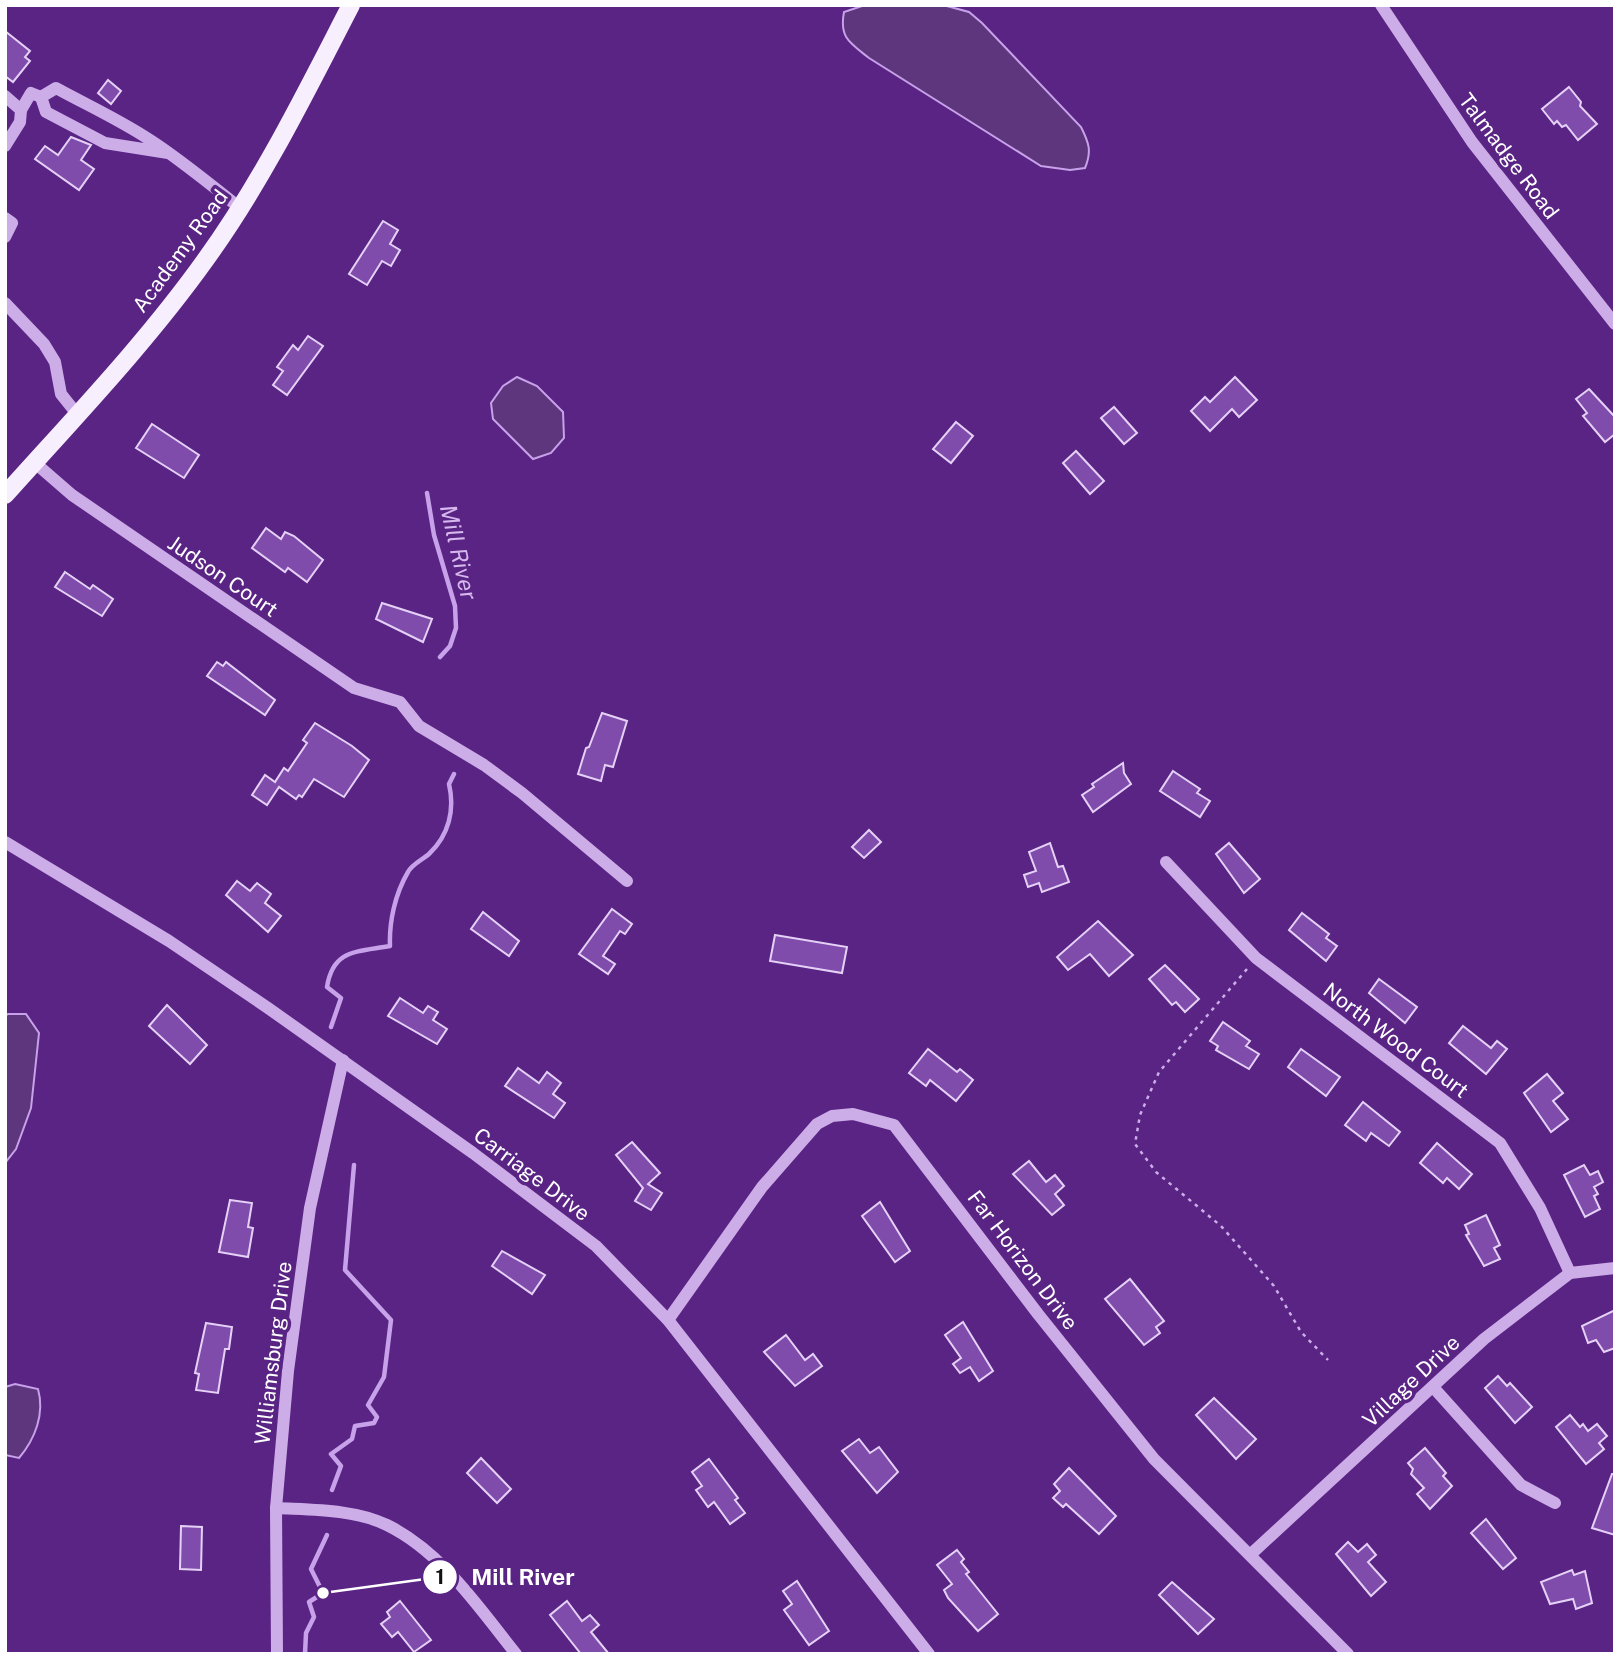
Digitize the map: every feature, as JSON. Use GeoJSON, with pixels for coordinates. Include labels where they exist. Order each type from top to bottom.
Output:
{"type":"FeatureCollection","features":[{"type":"Feature","properties":{"kind":"main road","name":"Academy Road"},"geometry":{"type":"LineString","coordinates":[[5,495],[175,301],[240,208],[351,5]]}},
{"type":"Feature","properties":{"kind":"street","name":"Talmadge Road"},"geometry":{"type":"LineString","coordinates":[[1381,5],[1472,142],[1615,324]]}},
{"type":"Feature","properties":{"kind":"street"},"geometry":{"type":"LineString","coordinates":[[41,97],[56,88],[92,108],[168,153],[240,208]]}},
{"type":"Feature","properties":{"kind":"street"},"geometry":{"type":"LineString","coordinates":[[5,146],[20,122],[21,110],[32,93],[41,97],[46,112],[105,143],[168,153]]}},
{"type":"Feature","properties":{"kind":"street"},"geometry":{"type":"LineString","coordinates":[[5,96],[13,100],[21,110]]}},
{"type":"Feature","properties":{"kind":"street"},"geometry":{"type":"LineString","coordinates":[[81,130],[92,108]]}},
{"type":"Feature","properties":{"kind":"street"},"geometry":{"type":"LineString","coordinates":[[5,218],[12,223],[5,237]]}},
{"type":"Feature","properties":{"kind":"street"},"geometry":{"type":"LineString","coordinates":[[5,303],[44,344],[55,362],[61,394],[77,414]]}},
{"type":"Feature","properties":{"kind":"street","name":"Judson Court"},"geometry":{"type":"LineString","coordinates":[[34,462],[72,495],[354,688],[400,702],[419,726],[484,765],[522,793],[627,881]]}},
{"type":"Feature","properties":{"kind":"street","name":"Carriage Drive"},"geometry":{"type":"LineString","coordinates":[[5,842],[169,940],[343,1060],[596,1246],[668,1321],[929,1654]]}},
{"type":"Feature","properties":{"kind":"street","name":"North Wood Court"},"geometry":{"type":"LineString","coordinates":[[1166,862],[1256,958],[1500,1143],[1540,1208],[1570,1273]]}},
{"type":"Feature","properties":{"kind":"street","name":"Williamsburg Drive"},"geometry":{"type":"LineString","coordinates":[[277,1654],[275,1508],[288,1371],[310,1208],[343,1060]]}},
{"type":"Feature","properties":{"kind":"street","name":"Far Horizon Drive"},"geometry":{"type":"LineString","coordinates":[[668,1321],[762,1187],[817,1124],[832,1116],[853,1114],[894,1125],[1038,1314],[1154,1459],[1348,1654]]}},
{"type":"Feature","properties":{"kind":"street"},"geometry":{"type":"LineString","coordinates":[[1570,1273],[1615,1268]]}},
{"type":"Feature","properties":{"kind":"street","name":"Village Drive"},"geometry":{"type":"LineString","coordinates":[[1250,1555],[1484,1339],[1570,1273]]}},
{"type":"Feature","properties":{"kind":"street"},"geometry":{"type":"LineString","coordinates":[[1433,1387],[1521,1485],[1555,1503]]}},
{"type":"Feature","properties":{"kind":"street"},"geometry":{"type":"LineString","coordinates":[[275,1508],[339,1512],[386,1525],[428,1553],[464,1588],[516,1654]]}},
{"type":"Feature","properties":{"kind":"path"},"geometry":{"type":"LineString","coordinates":[[1256,958],[1159,1072],[1140,1115],[1135,1144],[1156,1172],[1221,1226],[1274,1286],[1301,1332],[1328,1360]]}},
{"type":"Feature","properties":{"kind":"shaded area"},"geometry":{"type":"Polygon","coordinates":[[[943,5],[969,12],[982,23],[1081,127],[1089,147],[1085,168],[1070,170],[1041,166],[869,58],[851,44],[843,28],[844,12],[862,6],[943,5]]]}},
{"type":"Feature","properties":{"kind":"shaded area"},"geometry":{"type":"Polygon","coordinates":[[[517,377],[537,386],[563,412],[564,438],[551,453],[533,459],[493,419],[491,403],[503,386],[517,377]]]}},
{"type":"Feature","properties":{"kind":"shaded area"},"geometry":{"type":"Polygon","coordinates":[[[26,1014],[39,1033],[31,1108],[16,1149],[5,1163],[5,1016],[26,1014]]]}},
{"type":"Feature","properties":{"kind":"shaded area"},"geometry":{"type":"Polygon","coordinates":[[[15,1384],[38,1389],[40,1398],[37,1426],[30,1443],[19,1458],[5,1455],[5,1387],[15,1384]]]}},
{"type":"Feature","properties":{"kind":"building"},"geometry":{"type":"Polygon","coordinates":[[[5,31],[30,51],[25,57],[30,61],[13,82],[5,76],[5,31]]]}},
{"type":"Feature","properties":{"kind":"building"},"geometry":{"type":"Polygon","coordinates":[[[108,80],[121,91],[111,104],[98,93],[108,80]]]}},
{"type":"Feature","properties":{"kind":"building"},"geometry":{"type":"Polygon","coordinates":[[[1569,87],[1581,102],[1580,106],[1597,124],[1578,140],[1566,125],[1562,127],[1557,121],[1554,124],[1542,109],[1569,87]]]}},
{"type":"Feature","properties":{"kind":"building"},"geometry":{"type":"Polygon","coordinates":[[[71,137],[91,145],[81,160],[94,169],[79,190],[35,159],[45,146],[58,155],[71,137]]]}},
{"type":"Feature","properties":{"kind":"building"},"geometry":{"type":"Polygon","coordinates":[[[383,221],[398,230],[390,244],[400,250],[391,266],[382,261],[367,285],[349,274],[383,221]]]}},
{"type":"Feature","properties":{"kind":"building"},"geometry":{"type":"Polygon","coordinates":[[[308,336],[323,346],[287,395],[273,385],[283,371],[277,367],[293,345],[298,350],[308,336]]]}},
{"type":"Feature","properties":{"kind":"building"},"geometry":{"type":"Polygon","coordinates":[[[1235,377],[1257,400],[1239,417],[1232,409],[1210,431],[1191,411],[1205,397],[1210,402],[1235,377]]]}},
{"type":"Feature","properties":{"kind":"building"},"geometry":{"type":"Polygon","coordinates":[[[1589,389],[1615,417],[1615,434],[1605,442],[1583,416],[1587,413],[1576,399],[1589,389]]]}},
{"type":"Feature","properties":{"kind":"building"},"geometry":{"type":"Polygon","coordinates":[[[1114,407],[1137,433],[1124,444],[1101,418],[1114,407]]]}},
{"type":"Feature","properties":{"kind":"building"},"geometry":{"type":"Polygon","coordinates":[[[956,422],[973,436],[951,463],[933,449],[956,422]]]}},
{"type":"Feature","properties":{"kind":"building"},"geometry":{"type":"Polygon","coordinates":[[[152,424],[199,455],[184,478],[136,448],[152,424]]]}},
{"type":"Feature","properties":{"kind":"building"},"geometry":{"type":"Polygon","coordinates":[[[1076,451],[1104,481],[1090,494],[1063,463],[1076,451]]]}},
{"type":"Feature","properties":{"kind":"building"},"geometry":{"type":"Polygon","coordinates":[[[266,528],[281,539],[285,532],[294,536],[323,560],[307,582],[288,568],[285,572],[252,548],[266,528]]]}},
{"type":"Feature","properties":{"kind":"building"},"geometry":{"type":"Polygon","coordinates":[[[65,572],[90,589],[93,585],[113,599],[102,616],[55,587],[65,572]]]}},
{"type":"Feature","properties":{"kind":"building"},"geometry":{"type":"Polygon","coordinates":[[[382,603],[432,619],[423,642],[376,619],[382,603]]]}},
{"type":"Feature","properties":{"kind":"building"},"geometry":{"type":"Polygon","coordinates":[[[217,662],[223,666],[226,662],[275,700],[265,715],[207,676],[217,662]]]}},
{"type":"Feature","properties":{"kind":"building"},"geometry":{"type":"Polygon","coordinates":[[[602,713],[627,721],[613,767],[605,765],[601,781],[578,774],[602,713]]]}},
{"type":"Feature","properties":{"kind":"building"},"geometry":{"type":"Polygon","coordinates":[[[315,723],[369,760],[344,797],[314,779],[302,797],[299,795],[296,799],[279,787],[267,805],[252,795],[265,775],[275,782],[284,768],[288,771],[307,743],[303,740],[315,723]]]}},
{"type":"Feature","properties":{"kind":"building"},"geometry":{"type":"Polygon","coordinates":[[[1123,763],[1124,773],[1131,784],[1093,812],[1082,795],[1094,787],[1092,784],[1123,763]]]}},
{"type":"Feature","properties":{"kind":"building"},"geometry":{"type":"Polygon","coordinates":[[[1173,771],[1200,789],[1197,793],[1210,801],[1200,817],[1160,791],[1173,771]]]}},
{"type":"Feature","properties":{"kind":"building"},"geometry":{"type":"Polygon","coordinates":[[[869,830],[881,842],[864,858],[852,847],[869,830]]]}},
{"type":"Feature","properties":{"kind":"building"},"geometry":{"type":"Polygon","coordinates":[[[1050,843],[1058,867],[1063,866],[1069,882],[1042,892],[1039,883],[1028,887],[1024,875],[1036,871],[1029,852],[1050,843]]]}},
{"type":"Feature","properties":{"kind":"building"},"geometry":{"type":"Polygon","coordinates":[[[1229,843],[1260,879],[1244,893],[1216,854],[1229,843]]]}},
{"type":"Feature","properties":{"kind":"building"},"geometry":{"type":"Polygon","coordinates":[[[237,881],[250,891],[257,883],[271,894],[265,903],[281,916],[268,932],[226,895],[237,881]]]}},
{"type":"Feature","properties":{"kind":"building"},"geometry":{"type":"Polygon","coordinates":[[[612,909],[632,924],[625,934],[620,931],[603,956],[615,964],[608,974],[579,954],[612,909]]]}},
{"type":"Feature","properties":{"kind":"building"},"geometry":{"type":"Polygon","coordinates":[[[483,912],[519,941],[509,956],[471,929],[483,912]]]}},
{"type":"Feature","properties":{"kind":"building"},"geometry":{"type":"Polygon","coordinates":[[[1302,913],[1329,934],[1326,938],[1337,946],[1326,961],[1289,930],[1302,913]]]}},
{"type":"Feature","properties":{"kind":"building"},"geometry":{"type":"Polygon","coordinates":[[[1098,921],[1133,955],[1109,976],[1090,954],[1068,970],[1057,957],[1098,921]]]}},
{"type":"Feature","properties":{"kind":"building"},"geometry":{"type":"Polygon","coordinates":[[[775,935],[847,947],[842,973],[770,961],[775,935]]]}},
{"type":"Feature","properties":{"kind":"building"},"geometry":{"type":"Polygon","coordinates":[[[1165,965],[1199,999],[1185,1012],[1176,1002],[1172,1005],[1149,979],[1165,965]]]}},
{"type":"Feature","properties":{"kind":"building"},"geometry":{"type":"Polygon","coordinates":[[[1379,979],[1417,1007],[1405,1023],[1369,993],[1379,979]]]}},
{"type":"Feature","properties":{"kind":"building"},"geometry":{"type":"Polygon","coordinates":[[[400,998],[423,1013],[428,1006],[438,1012],[433,1020],[447,1029],[437,1044],[388,1016],[400,998]]]}},
{"type":"Feature","properties":{"kind":"building"},"geometry":{"type":"Polygon","coordinates":[[[167,1005],[207,1045],[190,1064],[149,1026],[167,1005]]]}},
{"type":"Feature","properties":{"kind":"building"},"geometry":{"type":"Polygon","coordinates":[[[1223,1022],[1250,1041],[1246,1046],[1259,1054],[1249,1069],[1216,1050],[1218,1046],[1210,1041],[1223,1022]]]}},
{"type":"Feature","properties":{"kind":"building"},"geometry":{"type":"Polygon","coordinates":[[[1463,1026],[1491,1048],[1497,1041],[1507,1049],[1486,1074],[1449,1043],[1463,1026]]]}},
{"type":"Feature","properties":{"kind":"building"},"geometry":{"type":"Polygon","coordinates":[[[928,1049],[957,1072],[960,1069],[973,1080],[956,1101],[930,1080],[926,1086],[909,1073],[928,1049]]]}},
{"type":"Feature","properties":{"kind":"building"},"geometry":{"type":"Polygon","coordinates":[[[1301,1049],[1340,1077],[1326,1096],[1288,1067],[1301,1049]]]}},
{"type":"Feature","properties":{"kind":"building"},"geometry":{"type":"Polygon","coordinates":[[[518,1068],[539,1083],[547,1072],[561,1083],[553,1094],[565,1103],[554,1118],[505,1086],[518,1068]]]}},
{"type":"Feature","properties":{"kind":"building"},"geometry":{"type":"Polygon","coordinates":[[[1547,1074],[1563,1093],[1553,1101],[1568,1119],[1551,1132],[1524,1093],[1547,1074]]]}},
{"type":"Feature","properties":{"kind":"building"},"geometry":{"type":"Polygon","coordinates":[[[1363,1102],[1400,1132],[1389,1146],[1371,1133],[1366,1141],[1345,1125],[1363,1102]]]}},
{"type":"Feature","properties":{"kind":"building"},"geometry":{"type":"Polygon","coordinates":[[[632,1142],[660,1173],[648,1184],[662,1193],[651,1210],[635,1201],[643,1188],[616,1155],[632,1142]]]}},
{"type":"Feature","properties":{"kind":"building"},"geometry":{"type":"Polygon","coordinates":[[[1437,1143],[1472,1174],[1459,1189],[1447,1178],[1443,1183],[1420,1163],[1437,1143]]]}},
{"type":"Feature","properties":{"kind":"building"},"geometry":{"type":"Polygon","coordinates":[[[1029,1161],[1046,1182],[1055,1175],[1064,1186],[1055,1194],[1064,1205],[1052,1215],[1013,1174],[1029,1161]]]}},
{"type":"Feature","properties":{"kind":"building"},"geometry":{"type":"Polygon","coordinates":[[[1584,1165],[1590,1175],[1598,1171],[1603,1182],[1594,1187],[1598,1194],[1594,1196],[1600,1209],[1585,1217],[1564,1175],[1584,1165]]]}},
{"type":"Feature","properties":{"kind":"building"},"geometry":{"type":"Polygon","coordinates":[[[230,1200],[252,1203],[248,1227],[253,1228],[248,1257],[219,1252],[230,1200]]]}},
{"type":"Feature","properties":{"kind":"building"},"geometry":{"type":"Polygon","coordinates":[[[880,1202],[910,1251],[895,1262],[862,1216],[880,1202]]]}},
{"type":"Feature","properties":{"kind":"building"},"geometry":{"type":"Polygon","coordinates":[[[1486,1215],[1500,1245],[1494,1248],[1500,1259],[1484,1266],[1466,1235],[1469,1234],[1465,1225],[1486,1215]]]}},
{"type":"Feature","properties":{"kind":"building"},"geometry":{"type":"Polygon","coordinates":[[[502,1251],[545,1275],[532,1294],[492,1266],[502,1251]]]}},
{"type":"Feature","properties":{"kind":"building"},"geometry":{"type":"Polygon","coordinates":[[[1130,1279],[1164,1321],[1156,1327],[1160,1333],[1144,1345],[1105,1299],[1130,1279]]]}},
{"type":"Feature","properties":{"kind":"building"},"geometry":{"type":"Polygon","coordinates":[[[1615,1310],[1615,1348],[1604,1352],[1596,1340],[1588,1343],[1582,1326],[1615,1310]]]}},
{"type":"Feature","properties":{"kind":"building"},"geometry":{"type":"Polygon","coordinates":[[[963,1322],[993,1371],[979,1381],[970,1367],[960,1373],[953,1364],[961,1358],[945,1335],[963,1322]]]}},
{"type":"Feature","properties":{"kind":"building"},"geometry":{"type":"Polygon","coordinates":[[[206,1323],[232,1327],[229,1349],[225,1349],[218,1393],[196,1390],[199,1374],[195,1373],[206,1323]]]}},
{"type":"Feature","properties":{"kind":"building"},"geometry":{"type":"Polygon","coordinates":[[[786,1335],[805,1360],[813,1354],[822,1366],[795,1386],[764,1352],[786,1335]]]}},
{"type":"Feature","properties":{"kind":"building"},"geometry":{"type":"Polygon","coordinates":[[[1498,1376],[1507,1386],[1510,1383],[1532,1407],[1515,1423],[1485,1388],[1498,1376]]]}},
{"type":"Feature","properties":{"kind":"building"},"geometry":{"type":"Polygon","coordinates":[[[1214,1398],[1256,1439],[1236,1459],[1196,1415],[1214,1398]]]}},
{"type":"Feature","properties":{"kind":"building"},"geometry":{"type":"Polygon","coordinates":[[[1570,1415],[1580,1427],[1583,1424],[1588,1431],[1597,1424],[1607,1436],[1599,1443],[1604,1449],[1586,1464],[1556,1427],[1570,1415]]]}},
{"type":"Feature","properties":{"kind":"building"},"geometry":{"type":"Polygon","coordinates":[[[859,1439],[870,1453],[879,1447],[898,1472],[877,1493],[842,1451],[859,1439]]]}},
{"type":"Feature","properties":{"kind":"building"},"geometry":{"type":"Polygon","coordinates":[[[1425,1448],[1446,1473],[1443,1476],[1452,1486],[1430,1509],[1417,1494],[1424,1488],[1411,1474],[1413,1469],[1408,1463],[1425,1448]]]}},
{"type":"Feature","properties":{"kind":"building"},"geometry":{"type":"Polygon","coordinates":[[[481,1458],[511,1489],[497,1503],[467,1473],[481,1458]]]}},
{"type":"Feature","properties":{"kind":"building"},"geometry":{"type":"Polygon","coordinates":[[[709,1459],[738,1498],[735,1500],[745,1513],[730,1524],[714,1502],[708,1507],[696,1490],[702,1486],[692,1472],[709,1459]]]}},
{"type":"Feature","properties":{"kind":"building"},"geometry":{"type":"Polygon","coordinates":[[[1069,1468],[1116,1516],[1099,1534],[1066,1504],[1063,1507],[1053,1498],[1060,1491],[1054,1484],[1069,1468]]]}},
{"type":"Feature","properties":{"kind":"building"},"geometry":{"type":"Polygon","coordinates":[[[1612,1474],[1615,1474],[1615,1535],[1592,1528],[1612,1474]]]}},
{"type":"Feature","properties":{"kind":"building"},"geometry":{"type":"Polygon","coordinates":[[[1486,1519],[1516,1558],[1503,1569],[1471,1533],[1486,1519]]]}},
{"type":"Feature","properties":{"kind":"building"},"geometry":{"type":"Polygon","coordinates":[[[181,1526],[202,1527],[201,1570],[180,1569],[181,1526]]]}},
{"type":"Feature","properties":{"kind":"building"},"geometry":{"type":"Polygon","coordinates":[[[1348,1542],[1358,1552],[1367,1544],[1376,1555],[1368,1562],[1386,1582],[1371,1596],[1336,1554],[1348,1542]]]}},
{"type":"Feature","properties":{"kind":"building"},"geometry":{"type":"Polygon","coordinates":[[[957,1550],[964,1559],[961,1562],[969,1572],[966,1574],[998,1614],[978,1631],[948,1598],[944,1590],[952,1584],[937,1565],[957,1550]]]}},
{"type":"Feature","properties":{"kind":"building"},"geometry":{"type":"Polygon","coordinates":[[[1572,1570],[1574,1575],[1585,1571],[1592,1603],[1576,1609],[1573,1599],[1550,1604],[1541,1582],[1572,1570]]]}},
{"type":"Feature","properties":{"kind":"building"},"geometry":{"type":"Polygon","coordinates":[[[797,1581],[829,1631],[809,1645],[784,1610],[792,1604],[783,1591],[797,1581]]]}},
{"type":"Feature","properties":{"kind":"building"},"geometry":{"type":"Polygon","coordinates":[[[1172,1582],[1214,1619],[1198,1634],[1159,1595],[1172,1582]]]}},
{"type":"Feature","properties":{"kind":"building"},"geometry":{"type":"Polygon","coordinates":[[[400,1601],[431,1640],[414,1652],[398,1632],[392,1637],[381,1624],[390,1617],[387,1612],[400,1601]]]}},
{"type":"Feature","properties":{"kind":"building"},"geometry":{"type":"Polygon","coordinates":[[[567,1601],[582,1621],[590,1615],[599,1625],[591,1632],[609,1654],[581,1654],[550,1615],[567,1601]]]}},
{"type":"Feature","properties":{"kind":"waterway","name":"Mill River"},"geometry":{"type":"LineString","coordinates":[[427,493],[434,535],[455,606],[456,628],[450,646],[440,657]]}},
{"type":"Feature","properties":{"kind":"waterway","name":"Mill River"},"geometry":{"type":"LineString","coordinates":[[331,1027],[341,998],[327,987],[330,975],[335,965],[348,954],[390,946],[394,908],[403,881],[412,867],[436,847],[449,822],[449,784],[454,774]]}},
{"type":"Feature","properties":{"kind":"waterway","name":"Mill River"},"geometry":{"type":"LineString","coordinates":[[332,1490],[341,1466],[331,1454],[352,1439],[355,1426],[374,1423],[377,1417],[368,1405],[384,1377],[391,1320],[345,1270],[354,1165]]}},
{"type":"Feature","properties":{"kind":"waterway","name":"Mill River"},"geometry":{"type":"LineString","coordinates":[[305,1654],[306,1633],[314,1617],[309,1602],[323,1593],[311,1569],[327,1535]]}},
{"type":"Feature","properties":{"kind":"place","name":"Mill River"},"geometry":{"type":"Point","coordinates":[323,1593]}}]}
